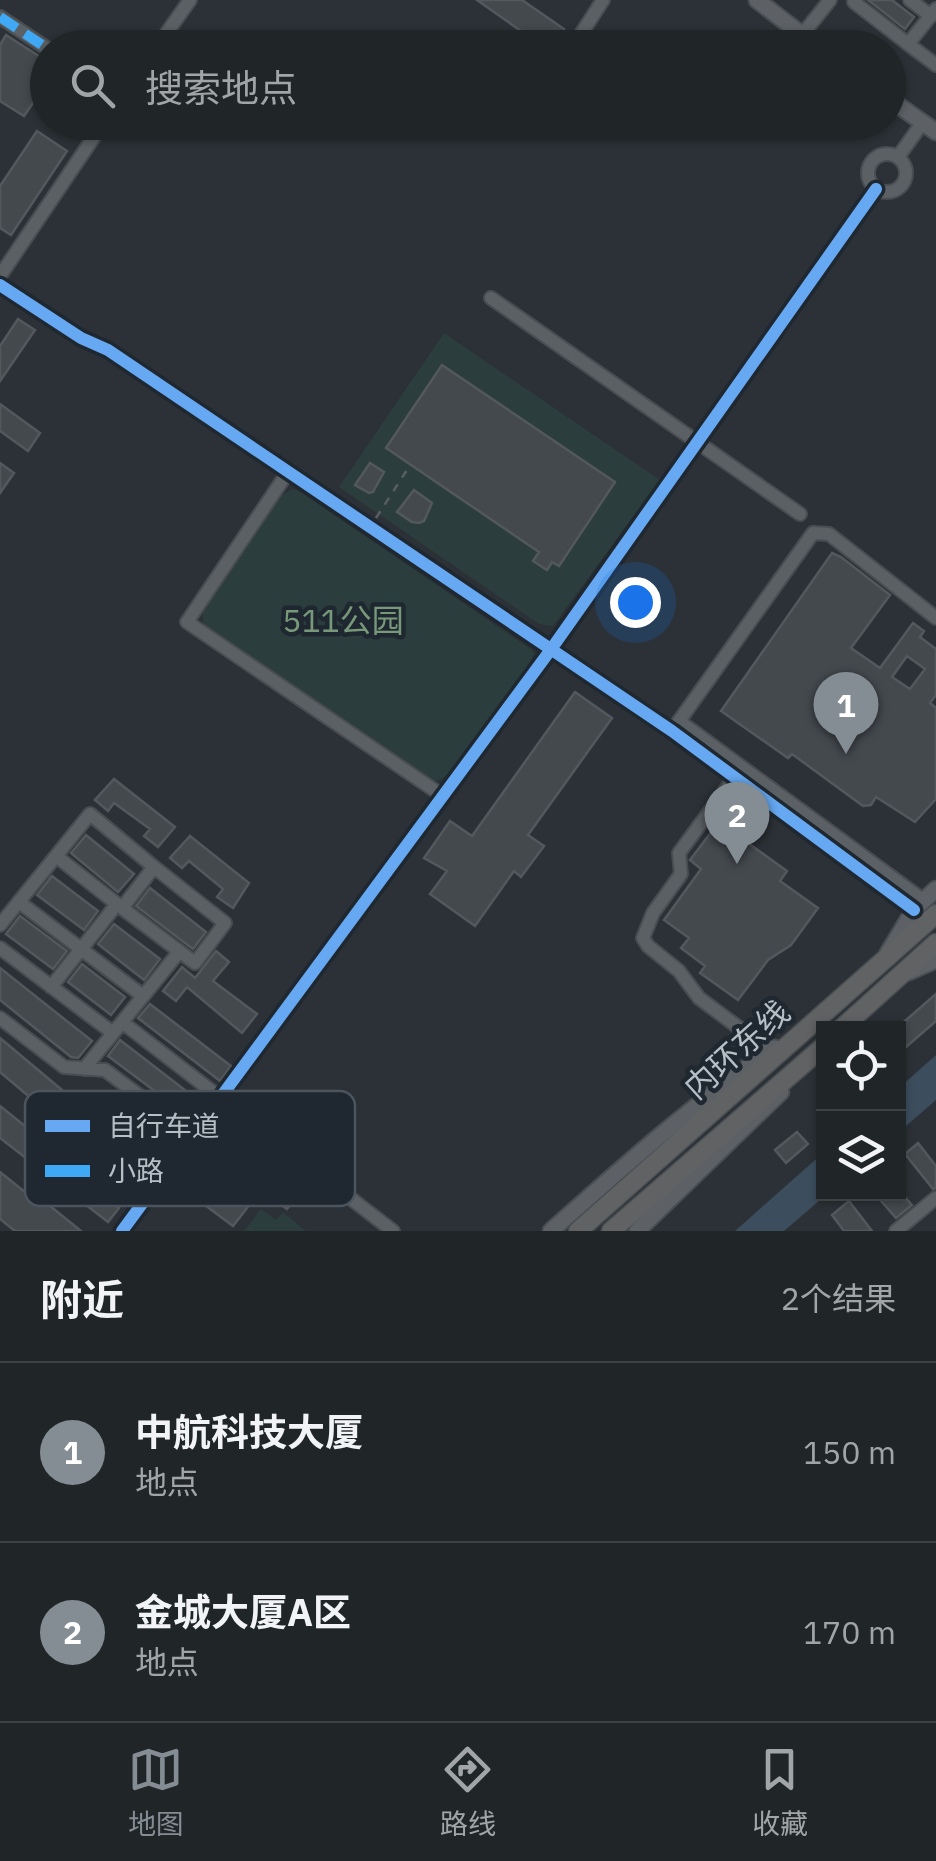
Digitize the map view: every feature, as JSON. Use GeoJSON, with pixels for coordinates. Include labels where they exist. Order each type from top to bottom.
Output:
{"type":"FeatureCollection","features":[{"type":"Feature","properties":{"kind":"highway","name":"内环东线"},"geometry":{"type":"LineString","coordinates":[[578,1231],[884,960],[927,903]]}},
{"type":"Feature","properties":{"kind":"highway","name":"内环东线"},"geometry":{"type":"LineString","coordinates":[[850,1021],[936,942]]}},
{"type":"Feature","properties":{"kind":"highway","name":"内环东线"},"geometry":{"type":"LineString","coordinates":[[611,1231],[816,1053]]}},
{"type":"Feature","properties":{"kind":"main road"},"geometry":{"type":"LineString","coordinates":[[757,0],[796,30]]}},
{"type":"Feature","properties":{"kind":"main road"},"geometry":{"type":"LineString","coordinates":[[906,111],[929,127]]}},
{"type":"Feature","properties":{"kind":"main road"},"geometry":{"type":"LineString","coordinates":[[898,976],[936,960]]}},
{"type":"Feature","properties":{"kind":"main road"},"geometry":{"type":"LineString","coordinates":[[551,1231],[647,1146],[815,1020]]}},
{"type":"Feature","properties":{"kind":"main road"},"geometry":{"type":"LineString","coordinates":[[636,1231],[764,1112],[816,1054]]}},
{"type":"Feature","properties":{"kind":"street"},"geometry":{"type":"LineString","coordinates":[[169,30],[190,0]]}},
{"type":"Feature","properties":{"kind":"street"},"geometry":{"type":"LineString","coordinates":[[583,30],[602,0]]}},
{"type":"Feature","properties":{"kind":"street"},"geometry":{"type":"LineString","coordinates":[[806,30],[830,0]]}},
{"type":"Feature","properties":{"kind":"street"},"geometry":{"type":"LineString","coordinates":[[910,0],[935,11],[908,44],[936,65]]}},
{"type":"Feature","properties":{"kind":"street"},"geometry":{"type":"LineString","coordinates":[[854,2],[890,30]]}},
{"type":"Feature","properties":{"kind":"street"},"geometry":{"type":"LineString","coordinates":[[0,17],[30,37]]}},
{"type":"Feature","properties":{"kind":"street"},"geometry":{"type":"LineString","coordinates":[[898,158],[929,127]]}},
{"type":"Feature","properties":{"kind":"street"},"geometry":{"type":"LineString","coordinates":[[0,276],[92,140]]}},
{"type":"Feature","properties":{"kind":"street"},"geometry":{"type":"LineString","coordinates":[[886,154],[898,158],[906,175],[900,187],[888,192],[876,189],[867,174],[871,162],[886,154]]}},
{"type":"Feature","properties":{"kind":"street"},"geometry":{"type":"LineString","coordinates":[[226,1091],[552,648],[876,189]]}},
{"type":"Feature","properties":{"kind":"street"},"geometry":{"type":"LineString","coordinates":[[0,285],[81,338],[108,350],[370,528],[675,726],[927,903]]}},
{"type":"Feature","properties":{"kind":"street"},"geometry":{"type":"LineString","coordinates":[[491,298],[800,514]]}},
{"type":"Feature","properties":{"kind":"street"},"geometry":{"type":"LineString","coordinates":[[288,472],[188,622],[443,796]]}},
{"type":"Feature","properties":{"kind":"street"},"geometry":{"type":"LineString","coordinates":[[675,726],[813,533],[828,534],[936,618]]}},
{"type":"Feature","properties":{"kind":"street"},"geometry":{"type":"LineString","coordinates":[[675,726],[735,777],[927,903]]}},
{"type":"Feature","properties":{"kind":"street"},"geometry":{"type":"LineString","coordinates":[[735,777],[679,853],[680,874],[652,913],[644,938],[648,946],[679,971],[700,998],[770,1051]]}},
{"type":"Feature","properties":{"kind":"street"},"geometry":{"type":"LineString","coordinates":[[0,925],[90,814],[224,923],[194,963],[56,856]]}},
{"type":"Feature","properties":{"kind":"street"},"geometry":{"type":"LineString","coordinates":[[52,987],[154,867]]}},
{"type":"Feature","properties":{"kind":"street"},"geometry":{"type":"LineString","coordinates":[[19,902],[143,996]]}},
{"type":"Feature","properties":{"kind":"street"},"geometry":{"type":"LineString","coordinates":[[0,948],[209,1091]]}},
{"type":"Feature","properties":{"kind":"street"},"geometry":{"type":"LineString","coordinates":[[84,1070],[178,952]]}},
{"type":"Feature","properties":{"kind":"street"},"geometry":{"type":"LineString","coordinates":[[0,1018],[64,1067],[105,1070],[133,1091]]}},
{"type":"Feature","properties":{"kind":"street"},"geometry":{"type":"LineString","coordinates":[[896,1231],[936,1198]]}},
{"type":"Feature","properties":{"kind":"street"},"geometry":{"type":"LineString","coordinates":[[355,1202],[393,1231]]}},
{"type":"Feature","properties":{"kind":"street"},"geometry":{"type":"LineString","coordinates":[[122,1231],[141,1206]]}},
{"type":"Feature","properties":{"kind":"path"},"geometry":{"type":"LineString","coordinates":[[370,528],[408,470]]}},
{"type":"Feature","properties":{"kind":"green space"},"geometry":{"type":"Polygon","coordinates":[[[444,333],[660,480],[553,626],[539,624],[339,487],[444,333]]]}},
{"type":"Feature","properties":{"kind":"green space","name":"511公园"},"geometry":{"type":"Polygon","coordinates":[[[292,489],[534,654],[450,774],[437,781],[204,626],[202,611],[280,497],[292,489]]]}},
{"type":"Feature","properties":{"kind":"green space"},"geometry":{"type":"Polygon","coordinates":[[[261,1209],[276,1220],[283,1212],[306,1231],[244,1231],[261,1209]]]}},
{"type":"Feature","properties":{"kind":"water"},"geometry":{"type":"Polygon","coordinates":[[[936,1055],[936,1100],[906,1126],[906,1111],[906,1082],[936,1055]]]}},
{"type":"Feature","properties":{"kind":"water"},"geometry":{"type":"Polygon","coordinates":[[[816,1159],[819,1201],[784,1231],[735,1231],[816,1159]]]}},
{"type":"Feature","properties":{"kind":"building"},"geometry":{"type":"Polygon","coordinates":[[[477,0],[522,0],[564,29],[520,30],[477,0]]]}},
{"type":"Feature","properties":{"kind":"building"},"geometry":{"type":"Polygon","coordinates":[[[868,0],[892,0],[914,17],[905,29],[868,0]]]}},
{"type":"Feature","properties":{"kind":"building"},"geometry":{"type":"Polygon","coordinates":[[[6,35],[30,50],[30,107],[24,116],[0,101],[0,45],[6,35]]]}},
{"type":"Feature","properties":{"kind":"building"},"geometry":{"type":"Polygon","coordinates":[[[31,140],[50,140],[67,151],[11,235],[0,228],[0,186],[31,140]]]}},
{"type":"Feature","properties":{"kind":"building"},"geometry":{"type":"Polygon","coordinates":[[[18,319],[35,330],[0,381],[0,346],[18,319]]]}},
{"type":"Feature","properties":{"kind":"building"},"geometry":{"type":"Polygon","coordinates":[[[442,365],[615,482],[559,566],[552,562],[547,570],[533,561],[539,552],[386,448],[442,365]]]}},
{"type":"Feature","properties":{"kind":"building"},"geometry":{"type":"Polygon","coordinates":[[[0,404],[40,433],[28,451],[0,431],[0,404]]]}},
{"type":"Feature","properties":{"kind":"building"},"geometry":{"type":"Polygon","coordinates":[[[0,463],[14,473],[0,493],[0,463]]]}},
{"type":"Feature","properties":{"kind":"building"},"geometry":{"type":"Polygon","coordinates":[[[370,463],[384,472],[369,493],[355,485],[370,463]]]}},
{"type":"Feature","properties":{"kind":"building"},"geometry":{"type":"Polygon","coordinates":[[[414,490],[432,503],[424,521],[419,523],[397,512],[414,490]]]}},
{"type":"Feature","properties":{"kind":"building"},"geometry":{"type":"Polygon","coordinates":[[[832,553],[890,595],[851,648],[880,668],[913,623],[924,631],[920,637],[936,649],[936,695],[930,703],[936,708],[936,799],[915,822],[876,797],[871,805],[863,806],[792,754],[788,758],[721,711],[832,553]],[[907,656],[892,677],[910,689],[925,669],[907,656]]]}},
{"type":"Feature","properties":{"kind":"building"},"geometry":{"type":"Polygon","coordinates":[[[575,692],[612,718],[528,835],[544,846],[521,877],[514,871],[475,926],[430,894],[447,871],[424,858],[450,821],[472,836],[575,692]]]}},
{"type":"Feature","properties":{"kind":"building"},"geometry":{"type":"Polygon","coordinates":[[[114,779],[175,827],[158,847],[144,836],[150,829],[114,803],[108,811],[95,800],[114,779]]]}},
{"type":"Feature","properties":{"kind":"building"},"geometry":{"type":"Polygon","coordinates":[[[719,822],[787,871],[780,881],[818,908],[791,945],[768,960],[738,1000],[700,973],[705,966],[681,948],[689,938],[664,920],[701,869],[690,860],[719,822]]]}},
{"type":"Feature","properties":{"kind":"building"},"geometry":{"type":"Polygon","coordinates":[[[86,835],[134,874],[118,892],[71,853],[86,835]]]}},
{"type":"Feature","properties":{"kind":"building"},"geometry":{"type":"Polygon","coordinates":[[[190,836],[249,883],[233,908],[217,897],[223,889],[189,861],[182,868],[170,858],[190,836]]]}},
{"type":"Feature","properties":{"kind":"building"},"geometry":{"type":"Polygon","coordinates":[[[52,876],[98,911],[84,930],[37,895],[52,876]]]}},
{"type":"Feature","properties":{"kind":"building"},"geometry":{"type":"Polygon","coordinates":[[[150,888],[206,932],[193,949],[136,906],[150,888]]]}},
{"type":"Feature","properties":{"kind":"building"},"geometry":{"type":"Polygon","coordinates":[[[20,916],[67,951],[53,969],[6,934],[20,916]]]}},
{"type":"Feature","properties":{"kind":"building"},"geometry":{"type":"Polygon","coordinates":[[[114,924],[160,959],[144,980],[98,944],[114,924]]]}},
{"type":"Feature","properties":{"kind":"building"},"geometry":{"type":"Polygon","coordinates":[[[216,951],[229,962],[213,981],[257,1014],[242,1033],[187,987],[176,1001],[163,991],[182,967],[195,978],[216,951]]]}},
{"type":"Feature","properties":{"kind":"building"},"geometry":{"type":"Polygon","coordinates":[[[82,964],[125,997],[111,1015],[68,982],[82,964]]]}},
{"type":"Feature","properties":{"kind":"building"},"geometry":{"type":"Polygon","coordinates":[[[0,968],[92,1041],[78,1058],[71,1057],[0,1000],[0,968]]]}},
{"type":"Feature","properties":{"kind":"building"},"geometry":{"type":"Polygon","coordinates":[[[936,994],[936,1021],[906,1047],[905,1021],[936,994]]]}},
{"type":"Feature","properties":{"kind":"building"},"geometry":{"type":"Polygon","coordinates":[[[150,1004],[231,1066],[220,1081],[138,1018],[150,1004]]]}},
{"type":"Feature","properties":{"kind":"building"},"geometry":{"type":"Polygon","coordinates":[[[0,1038],[63,1091],[25,1093],[0,1072],[0,1038]]]}},
{"type":"Feature","properties":{"kind":"building"},"geometry":{"type":"Polygon","coordinates":[[[120,1040],[186,1091],[155,1091],[108,1056],[120,1040]]]}},
{"type":"Feature","properties":{"kind":"building"},"geometry":{"type":"Polygon","coordinates":[[[0,1106],[25,1126],[25,1157],[0,1138],[0,1106]]]}},
{"type":"Feature","properties":{"kind":"building"},"geometry":{"type":"Polygon","coordinates":[[[797,1132],[808,1144],[786,1163],[775,1150],[797,1132]]]}},
{"type":"Feature","properties":{"kind":"building"},"geometry":{"type":"Polygon","coordinates":[[[918,1143],[936,1166],[936,1188],[933,1189],[906,1153],[918,1143]]]}},
{"type":"Feature","properties":{"kind":"building"},"geometry":{"type":"Polygon","coordinates":[[[0,1172],[25,1192],[25,1206],[50,1206],[81,1231],[15,1231],[0,1219],[0,1172]]]}},
{"type":"Feature","properties":{"kind":"building"},"geometry":{"type":"Polygon","coordinates":[[[906,1198],[912,1205],[896,1218],[881,1201],[906,1198]]]}},
{"type":"Feature","properties":{"kind":"building"},"geometry":{"type":"Polygon","coordinates":[[[849,1201],[872,1231],[844,1231],[832,1215],[849,1201]]]}},
{"type":"Feature","properties":{"kind":"building"},"geometry":{"type":"Polygon","coordinates":[[[87,1206],[119,1208],[108,1222],[87,1206]]]}},
{"type":"Feature","properties":{"kind":"building"},"geometry":{"type":"Polygon","coordinates":[[[206,1206],[249,1206],[233,1226],[206,1206]]]}},
{"type":"Feature","properties":{"kind":"marked path"},"geometry":{"type":"LineString","coordinates":[[0,17],[30,37]]}},
{"type":"Feature","properties":{"kind":"cycle path"},"geometry":{"type":"LineString","coordinates":[[225,1091],[552,648],[876,189]]}},
{"type":"Feature","properties":{"kind":"cycle path"},"geometry":{"type":"LineString","coordinates":[[0,285],[81,338],[108,350],[672,731],[914,910]]}},
{"type":"Feature","properties":{"kind":"cycle path"},"geometry":{"type":"LineString","coordinates":[[122,1231],[140,1206]]}},
{"type":"Feature","properties":{"kind":"place","name":"中航科技大厦"},"geometry":{"type":"Point","coordinates":[846,754]}},
{"type":"Feature","properties":{"kind":"place","name":"金城大厦A区"},"geometry":{"type":"Point","coordinates":[737,864]}}]}
